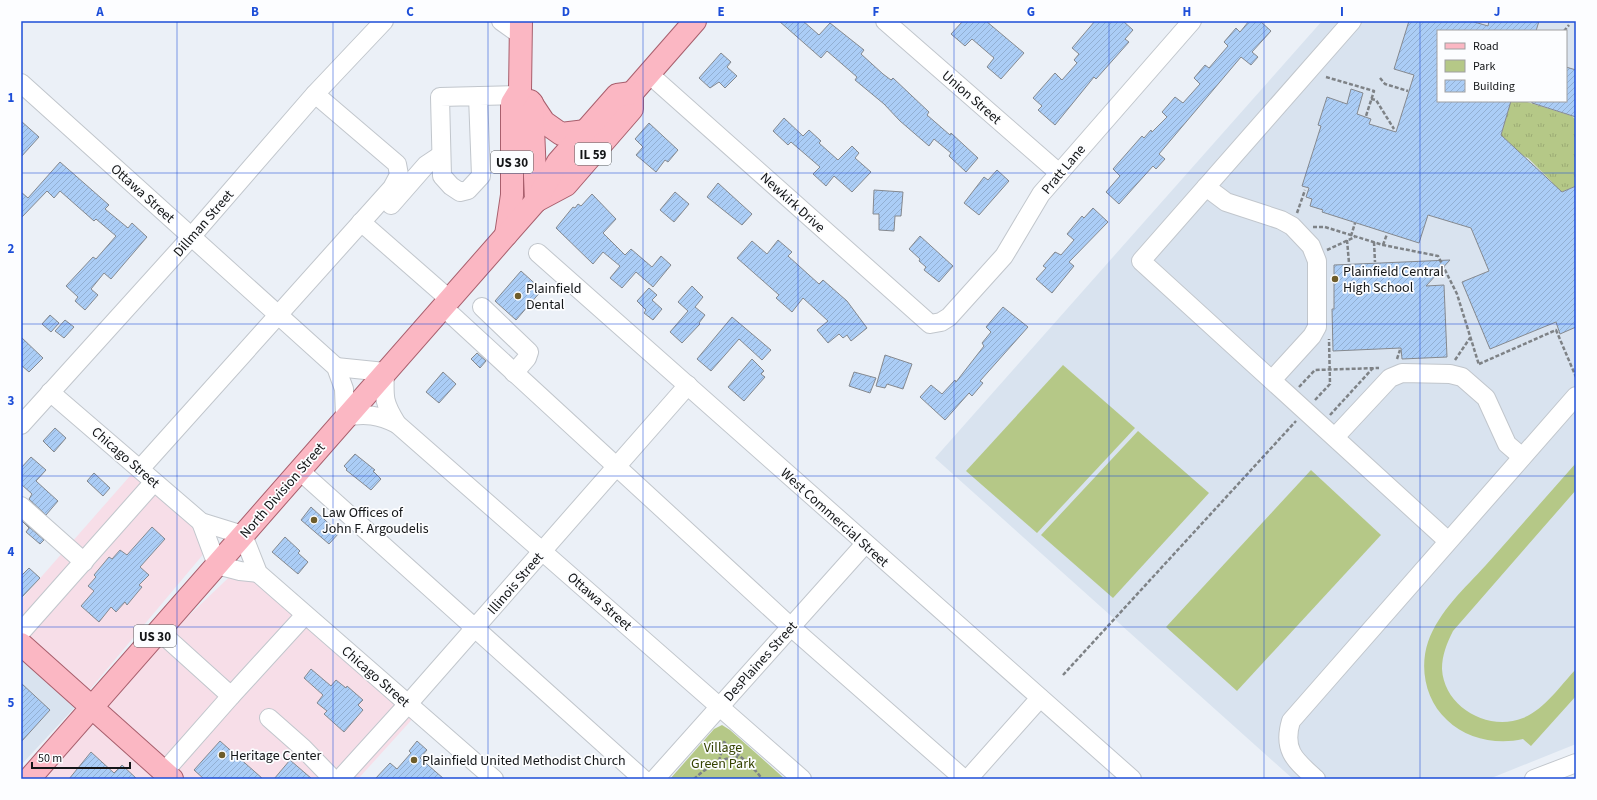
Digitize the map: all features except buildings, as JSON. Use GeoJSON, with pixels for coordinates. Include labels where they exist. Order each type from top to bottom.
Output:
{"type":"FeatureCollection","features":[{"type":"Feature","properties":{"kind":"main road"},"geometry":{"type":"LineString","coordinates":[[632,93],[695,21]]}},
{"type":"Feature","properties":{"kind":"main road","name":"US 30"},"geometry":{"type":"LineString","coordinates":[[521,28],[523,96],[536,201]]}},
{"type":"Feature","properties":{"kind":"main road","name":"IL 59"},"geometry":{"type":"LineString","coordinates":[[632,93],[632,110],[566,184],[536,201],[558,162],[617,95],[632,93]]}},
{"type":"Feature","properties":{"kind":"main road","name":"US 30"},"geometry":{"type":"LineString","coordinates":[[506,235],[512,195],[512,103],[523,96]]}},
{"type":"Feature","properties":{"kind":"main road"},"geometry":{"type":"LineString","coordinates":[[523,96],[544,122],[561,134],[586,131]]}},
{"type":"Feature","properties":{"kind":"main road","name":"North Division Street"},"geometry":{"type":"LineString","coordinates":[[29,779],[536,201]]}},
{"type":"Feature","properties":{"kind":"main road"},"geometry":{"type":"LineString","coordinates":[[21,644],[168,775]]}},
{"type":"Feature","properties":{"kind":"street","name":"Dillman Street"},"geometry":{"type":"LineString","coordinates":[[21,425],[191,237],[315,94],[384,21]]}},
{"type":"Feature","properties":{"kind":"street"},"geometry":{"type":"LineString","coordinates":[[501,21],[521,28]]}},
{"type":"Feature","properties":{"kind":"street","name":"Union Street"},"geometry":{"type":"LineString","coordinates":[[885,21],[1059,173]]}},
{"type":"Feature","properties":{"kind":"street"},"geometry":{"type":"LineString","coordinates":[[1352,21],[1141,261],[1448,542]]}},
{"type":"Feature","properties":{"kind":"street","name":"Pratt Lane"},"geometry":{"type":"LineString","coordinates":[[941,322],[949,317],[1004,256],[1041,194],[1187,23]]}},
{"type":"Feature","properties":{"kind":"street","name":"Newkirk Drive"},"geometry":{"type":"LineString","coordinates":[[649,74],[930,324],[941,322]]}},
{"type":"Feature","properties":{"kind":"street","name":"Ottawa Street"},"geometry":{"type":"LineString","coordinates":[[21,83],[336,367],[344,389],[345,418],[368,415],[384,418],[397,424],[802,779]]}},
{"type":"Feature","properties":{"kind":"street"},"geometry":{"type":"LineString","coordinates":[[315,94],[397,164],[399,175],[392,188],[365,226]]}},
{"type":"Feature","properties":{"kind":"street"},"geometry":{"type":"LineString","coordinates":[[478,96],[481,176],[468,190],[460,192],[450,186],[442,176],[440,97],[478,96],[523,96]]}},
{"type":"Feature","properties":{"kind":"street"},"geometry":{"type":"LineString","coordinates":[[140,470],[278,316],[426,165],[441,156]]}},
{"type":"Feature","properties":{"kind":"street"},"geometry":{"type":"LineString","coordinates":[[1206,187],[1226,202],[1281,220],[1292,226],[1311,246],[1317,261],[1317,328],[1312,336],[1272,380]]}},
{"type":"Feature","properties":{"kind":"street"},"geometry":{"type":"LineString","coordinates":[[365,226],[446,303],[514,373],[791,627],[964,779]]}},
{"type":"Feature","properties":{"kind":"street","name":"West Commercial Street"},"geometry":{"type":"LineString","coordinates":[[538,253],[1132,779]]}},
{"type":"Feature","properties":{"kind":"street"},"geometry":{"type":"LineString","coordinates":[[482,307],[529,352],[527,358],[514,373]]}},
{"type":"Feature","properties":{"kind":"street"},"geometry":{"type":"LineString","coordinates":[[336,367],[385,372]]}},
{"type":"Feature","properties":{"kind":"street","name":"Ottawa Street"},"geometry":{"type":"LineString","coordinates":[[385,372],[384,396],[386,405],[397,424]]}},
{"type":"Feature","properties":{"kind":"street"},"geometry":{"type":"LineString","coordinates":[[1335,437],[1390,378],[1402,373],[1450,374],[1462,377],[1486,398],[1507,444],[1522,457]]}},
{"type":"Feature","properties":{"kind":"street","name":"Illinois Street"},"geometry":{"type":"LineString","coordinates":[[340,779],[475,629],[688,386]]}},
{"type":"Feature","properties":{"kind":"street","name":"Chicago Street"},"geometry":{"type":"LineString","coordinates":[[50,392],[201,522],[243,535],[258,573],[494,779]]}},
{"type":"Feature","properties":{"kind":"street"},"geometry":{"type":"LineString","coordinates":[[1316,779],[1296,760],[1291,752],[1288,732],[1291,722],[1576,396]]}},
{"type":"Feature","properties":{"kind":"street"},"geometry":{"type":"LineString","coordinates":[[299,470],[643,779]]}},
{"type":"Feature","properties":{"kind":"street"},"geometry":{"type":"LineString","coordinates":[[21,632],[154,482]]}},
{"type":"Feature","properties":{"kind":"street"},"geometry":{"type":"LineString","coordinates":[[21,506],[84,562]]}},
{"type":"Feature","properties":{"kind":"street","name":"Chicago Street"},"geometry":{"type":"LineString","coordinates":[[201,522],[217,565]]}},
{"type":"Feature","properties":{"kind":"street","name":"DesPlaines Street"},"geometry":{"type":"LineString","coordinates":[[655,779],[865,544]]}},
{"type":"Feature","properties":{"kind":"street"},"geometry":{"type":"LineString","coordinates":[[217,565],[240,571],[258,573]]}},
{"type":"Feature","properties":{"kind":"street"},"geometry":{"type":"LineString","coordinates":[[168,775],[230,696],[305,615]]}},
{"type":"Feature","properties":{"kind":"street"},"geometry":{"type":"LineString","coordinates":[[159,631],[230,696]]}},
{"type":"Feature","properties":{"kind":"street"},"geometry":{"type":"LineString","coordinates":[[968,779],[1040,698]]}},
{"type":"Feature","properties":{"kind":"street"},"geometry":{"type":"LineString","coordinates":[[269,718],[303,748],[333,779]]}},
{"type":"Feature","properties":{"kind":"street"},"geometry":{"type":"LineString","coordinates":[[1534,779],[1576,762]]}},
{"type":"Feature","properties":{"kind":"path"},"geometry":{"type":"LineString","coordinates":[[1565,30],[1569,25]]}},
{"type":"Feature","properties":{"kind":"path"},"geometry":{"type":"LineString","coordinates":[[1326,77],[1374,91],[1366,116]]}},
{"type":"Feature","properties":{"kind":"path"},"geometry":{"type":"LineString","coordinates":[[1380,78],[1385,84],[1408,91]]}},
{"type":"Feature","properties":{"kind":"path"},"geometry":{"type":"LineString","coordinates":[[1371,99],[1376,100],[1394,128]]}},
{"type":"Feature","properties":{"kind":"path"},"geometry":{"type":"LineString","coordinates":[[1295,221],[1305,190]]}},
{"type":"Feature","properties":{"kind":"path"},"geometry":{"type":"LineString","coordinates":[[1351,236],[1355,223]]}},
{"type":"Feature","properties":{"kind":"path"},"geometry":{"type":"LineString","coordinates":[[1307,225],[1313,227],[1325,227],[1383,245],[1438,256],[1457,294],[1478,365],[1556,330],[1576,377]]}},
{"type":"Feature","properties":{"kind":"path"},"geometry":{"type":"LineString","coordinates":[[1383,245],[1387,234]]}},
{"type":"Feature","properties":{"kind":"path"},"geometry":{"type":"LineString","coordinates":[[1327,250],[1355,237]]}},
{"type":"Feature","properties":{"kind":"path"},"geometry":{"type":"LineString","coordinates":[[1347,240],[1349,263]]}},
{"type":"Feature","properties":{"kind":"path"},"geometry":{"type":"LineString","coordinates":[[1374,242],[1374,262]]}},
{"type":"Feature","properties":{"kind":"path"},"geometry":{"type":"LineString","coordinates":[[1450,363],[1454,360],[1470,338]]}},
{"type":"Feature","properties":{"kind":"path"},"geometry":{"type":"LineString","coordinates":[[1454,360],[1459,364]]}},
{"type":"Feature","properties":{"kind":"path"},"geometry":{"type":"LineString","coordinates":[[1327,418],[1373,368]]}},
{"type":"Feature","properties":{"kind":"path"},"geometry":{"type":"LineString","coordinates":[[1297,390],[1315,370],[1385,368]]}},
{"type":"Feature","properties":{"kind":"path"},"geometry":{"type":"LineString","coordinates":[[1063,675],[1296,421]]}},
{"type":"Feature","properties":{"kind":"path"},"geometry":{"type":"LineString","coordinates":[[719,761],[724,742],[739,757],[751,764],[762,779]]}},
{"type":"Feature","properties":{"kind":"path"},"geometry":{"type":"LineString","coordinates":[[694,779],[719,761],[730,757],[739,757]]}},
{"type":"Feature","properties":{"kind":"shaded area","name":"Plainfield Central High School"},"geometry":{"type":"Polygon","coordinates":[[[1322,21],[1576,21],[1576,744],[1489,779],[1293,779],[935,458],[1322,21]]]}},
{"type":"Feature","properties":{"kind":"shaded area"},"geometry":{"type":"Polygon","coordinates":[[[137,468],[216,539],[76,706],[21,657],[21,600],[137,468]]]}},
{"type":"Feature","properties":{"kind":"shaded area"},"geometry":{"type":"Polygon","coordinates":[[[244,563],[416,715],[358,779],[176,779],[94,706],[244,563]]]}},
{"type":"Feature","properties":{"kind":"shaded area"},"geometry":{"type":"Polygon","coordinates":[[[21,657],[76,706],[21,765],[21,657]]]}},
{"type":"Feature","properties":{"kind":"shaded area"},"geometry":{"type":"Polygon","coordinates":[[[94,720],[161,779],[43,779],[94,720]]]}},
{"type":"Feature","properties":{"kind":"green space"},"geometry":{"type":"Polygon","coordinates":[[[1499,102],[1527,102],[1572,116],[1575,119],[1576,186],[1554,195],[1549,186],[1552,182],[1528,158],[1498,145],[1509,108],[1499,102]]]}},
{"type":"Feature","properties":{"kind":"green space"},"geometry":{"type":"Polygon","coordinates":[[[1063,365],[1135,428],[1037,533],[966,471],[1063,365]]]}},
{"type":"Feature","properties":{"kind":"green space"},"geometry":{"type":"Polygon","coordinates":[[[1138,431],[1209,493],[1113,598],[1041,535],[1138,431]]]}},
{"type":"Feature","properties":{"kind":"green space"},"geometry":{"type":"Polygon","coordinates":[[[1576,463],[1576,490],[1453,631],[1445,649],[1442,669],[1445,683],[1451,695],[1459,705],[1470,713],[1483,719],[1496,722],[1510,721],[1523,718],[1531,714],[1558,690],[1576,669],[1576,696],[1531,746],[1523,739],[1513,741],[1493,741],[1473,736],[1463,732],[1447,720],[1434,704],[1429,694],[1426,684],[1424,663],[1428,642],[1439,620],[1453,600],[1576,463]]]}},
{"type":"Feature","properties":{"kind":"green space"},"geometry":{"type":"Polygon","coordinates":[[[1311,470],[1381,535],[1237,691],[1166,627],[1311,470]]]}},
{"type":"Feature","properties":{"kind":"green space","name":"Village Green Park"},"geometry":{"type":"Polygon","coordinates":[[[722,725],[730,730],[785,779],[670,779],[714,729],[722,725]]]}},
{"type":"Feature","properties":{"kind":"place","name":"Plainfield Central High School"},"geometry":{"type":"Point","coordinates":[1335,279]}},
{"type":"Feature","properties":{"kind":"place","name":"Plainfield Dental"},"geometry":{"type":"Point","coordinates":[518,296]}},
{"type":"Feature","properties":{"kind":"place","name":"Law Offices of John F. Argoudelis"},"geometry":{"type":"Point","coordinates":[314,520]}},
{"type":"Feature","properties":{"kind":"place","name":"Heritage Center"},"geometry":{"type":"Point","coordinates":[222,755]}},
{"type":"Feature","properties":{"kind":"place","name":"Plainfield United Methodist Church"},"geometry":{"type":"Point","coordinates":[414,760]}}]}
